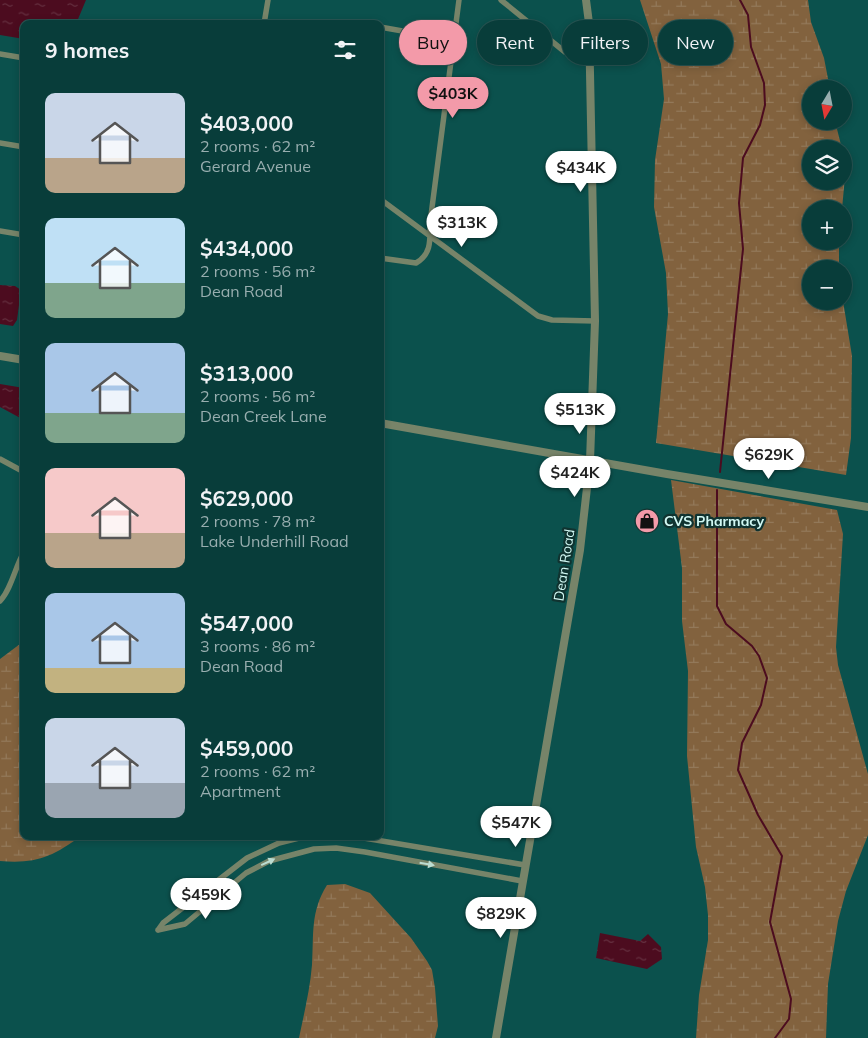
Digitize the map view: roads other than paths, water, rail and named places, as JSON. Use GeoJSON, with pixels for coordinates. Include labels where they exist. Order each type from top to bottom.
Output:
{"type":"FeatureCollection","features":[{"type":"Feature","properties":{"kind":"street"},"geometry":{"type":"LineString","coordinates":[[265,20],[268,0]]}},
{"type":"Feature","properties":{"kind":"street"},"geometry":{"type":"LineString","coordinates":[[456,20],[459,0]]}},
{"type":"Feature","properties":{"kind":"street"},"geometry":{"type":"LineString","coordinates":[[501,0],[562,50]]}},
{"type":"Feature","properties":{"kind":"street","name":"Dean Road"},"geometry":{"type":"LineString","coordinates":[[496,1038],[580,550],[590,461],[595,321],[589,31],[586,0]]}},
{"type":"Feature","properties":{"kind":"street"},"geometry":{"type":"LineString","coordinates":[[384,28],[399,30]]}},
{"type":"Feature","properties":{"kind":"street"},"geometry":{"type":"LineString","coordinates":[[0,54],[20,57]]}},
{"type":"Feature","properties":{"kind":"street"},"geometry":{"type":"LineString","coordinates":[[384,259],[416,263],[428,252],[449,65]]}},
{"type":"Feature","properties":{"kind":"street"},"geometry":{"type":"LineString","coordinates":[[0,142],[20,146]]}},
{"type":"Feature","properties":{"kind":"street"},"geometry":{"type":"LineString","coordinates":[[384,202],[538,316],[557,321],[595,321]]}},
{"type":"Feature","properties":{"kind":"street"},"geometry":{"type":"LineString","coordinates":[[0,231],[20,234]]}},
{"type":"Feature","properties":{"kind":"street"},"geometry":{"type":"LineString","coordinates":[[0,356],[20,359]]}},
{"type":"Feature","properties":{"kind":"street"},"geometry":{"type":"LineString","coordinates":[[384,424],[590,461],[868,507]]}},
{"type":"Feature","properties":{"kind":"street"},"geometry":{"type":"LineString","coordinates":[[0,459],[20,470]]}},
{"type":"Feature","properties":{"kind":"street"},"geometry":{"type":"LineString","coordinates":[[0,602],[6,594],[20,560]]}},
{"type":"Feature","properties":{"kind":"street"},"geometry":{"type":"LineString","coordinates":[[291,840],[279,843],[247,858],[163,923],[158,930],[185,924],[246,874],[268,861],[314,849],[336,848],[364,852],[522,881]]}},
{"type":"Feature","properties":{"kind":"street"},"geometry":{"type":"LineString","coordinates":[[376,840],[525,865]]}},
{"type":"Feature","properties":{"kind":"water"},"geometry":{"type":"Polygon","coordinates":[[[0,0],[86,0],[78,20],[20,20],[20,38],[0,35],[0,0]]]}},
{"type":"Feature","properties":{"kind":"water"},"geometry":{"type":"Polygon","coordinates":[[[0,285],[15,286],[20,289],[17,320],[13,326],[0,324],[0,285]]]}},
{"type":"Feature","properties":{"kind":"water"},"geometry":{"type":"Polygon","coordinates":[[[0,384],[20,387],[20,418],[0,407],[0,384]]]}},
{"type":"Feature","properties":{"kind":"water"},"geometry":{"type":"Polygon","coordinates":[[[600,933],[640,941],[648,934],[661,947],[662,959],[647,969],[596,958],[600,933]]]}},
{"type":"Feature","properties":{"kind":"waterway"},"geometry":{"type":"LineString","coordinates":[[720,472],[743,249],[739,203],[743,158],[760,125],[765,105],[764,83],[751,47],[748,15],[740,0]]}},
{"type":"Feature","properties":{"kind":"waterway"},"geometry":{"type":"LineString","coordinates":[[717,490],[717,606],[726,624],[752,646],[759,656],[767,678],[761,705],[742,743],[738,770],[758,815],[782,856],[770,922],[791,999],[789,1019],[775,1038]]}},
{"type":"Feature","properties":{"kind":"place","name":"CVS Pharmacy"},"geometry":{"type":"Point","coordinates":[647,521]}}]}
